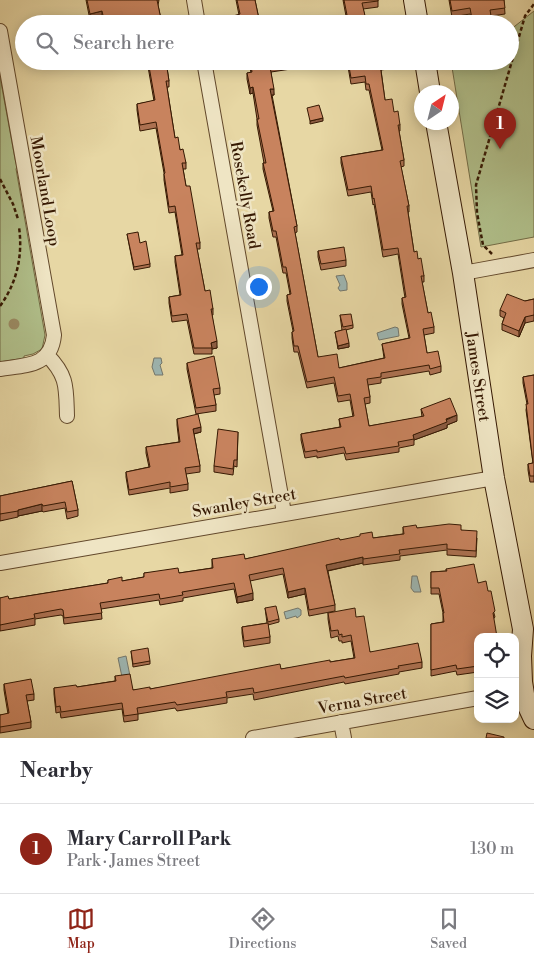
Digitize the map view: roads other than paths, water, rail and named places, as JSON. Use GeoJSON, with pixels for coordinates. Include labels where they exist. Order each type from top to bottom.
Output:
{"type":"FeatureCollection","features":[{"type":"Feature","properties":{"kind":"street"},"geometry":{"type":"LineString","coordinates":[[194,0],[196,15]]}},
{"type":"Feature","properties":{"kind":"street"},"geometry":{"type":"LineString","coordinates":[[414,0],[416,15]]}},
{"type":"Feature","properties":{"kind":"street","name":"Moorland Loop"},"geometry":{"type":"LineString","coordinates":[[0,32],[54,335],[53,346],[47,355]]}},
{"type":"Feature","properties":{"kind":"street","name":"Rosekelly Road"},"geometry":{"type":"LineString","coordinates":[[206,70],[284,513]]}},
{"type":"Feature","properties":{"kind":"street"},"geometry":{"type":"LineString","coordinates":[[426,70],[429,85]]}},
{"type":"Feature","properties":{"kind":"street","name":"James Street"},"geometry":{"type":"LineString","coordinates":[[437,130],[463,273],[494,478],[523,629],[521,656],[524,691],[534,719]]}},
{"type":"Feature","properties":{"kind":"street"},"geometry":{"type":"LineString","coordinates":[[463,273],[534,260]]}},
{"type":"Feature","properties":{"kind":"street"},"geometry":{"type":"LineString","coordinates":[[0,369],[35,363],[47,355],[63,375],[66,387],[67,416]]}},
{"type":"Feature","properties":{"kind":"street","name":"Swanley Street"},"geometry":{"type":"LineString","coordinates":[[0,563],[494,478]]}},
{"type":"Feature","properties":{"kind":"street","name":"James Street"},"geometry":{"type":"LineString","coordinates":[[523,629],[534,651]]}},
{"type":"Feature","properties":{"kind":"street","name":"Verna Street"},"geometry":{"type":"LineString","coordinates":[[253,738],[474,699]]}},
{"type":"Feature","properties":{"kind":"street"},"geometry":{"type":"LineString","coordinates":[[341,722],[344,738]]}},
{"type":"Feature","properties":{"kind":"water"},"geometry":{"type":"Polygon","coordinates":[[[344,275],[347,290],[340,291],[338,288],[340,285],[336,276],[344,275]]]}},
{"type":"Feature","properties":{"kind":"water"},"geometry":{"type":"Polygon","coordinates":[[[395,327],[398,328],[399,336],[379,340],[377,333],[395,327]]]}},
{"type":"Feature","properties":{"kind":"water"},"geometry":{"type":"Polygon","coordinates":[[[154,358],[161,358],[162,363],[160,365],[163,375],[155,375],[152,367],[154,358]]]}},
{"type":"Feature","properties":{"kind":"water"},"geometry":{"type":"Polygon","coordinates":[[[412,576],[417,576],[421,592],[414,592],[411,588],[412,576]]]}},
{"type":"Feature","properties":{"kind":"water"},"geometry":{"type":"Polygon","coordinates":[[[298,608],[301,610],[301,615],[297,618],[296,616],[286,619],[284,612],[298,608]]]}},
{"type":"Feature","properties":{"kind":"water"},"geometry":{"type":"Polygon","coordinates":[[[126,656],[130,676],[122,677],[118,658],[126,656]]]}},
{"type":"Feature","properties":{"kind":"place","name":"Mary Carroll Park"},"geometry":{"type":"Point","coordinates":[500,149]}}]}
